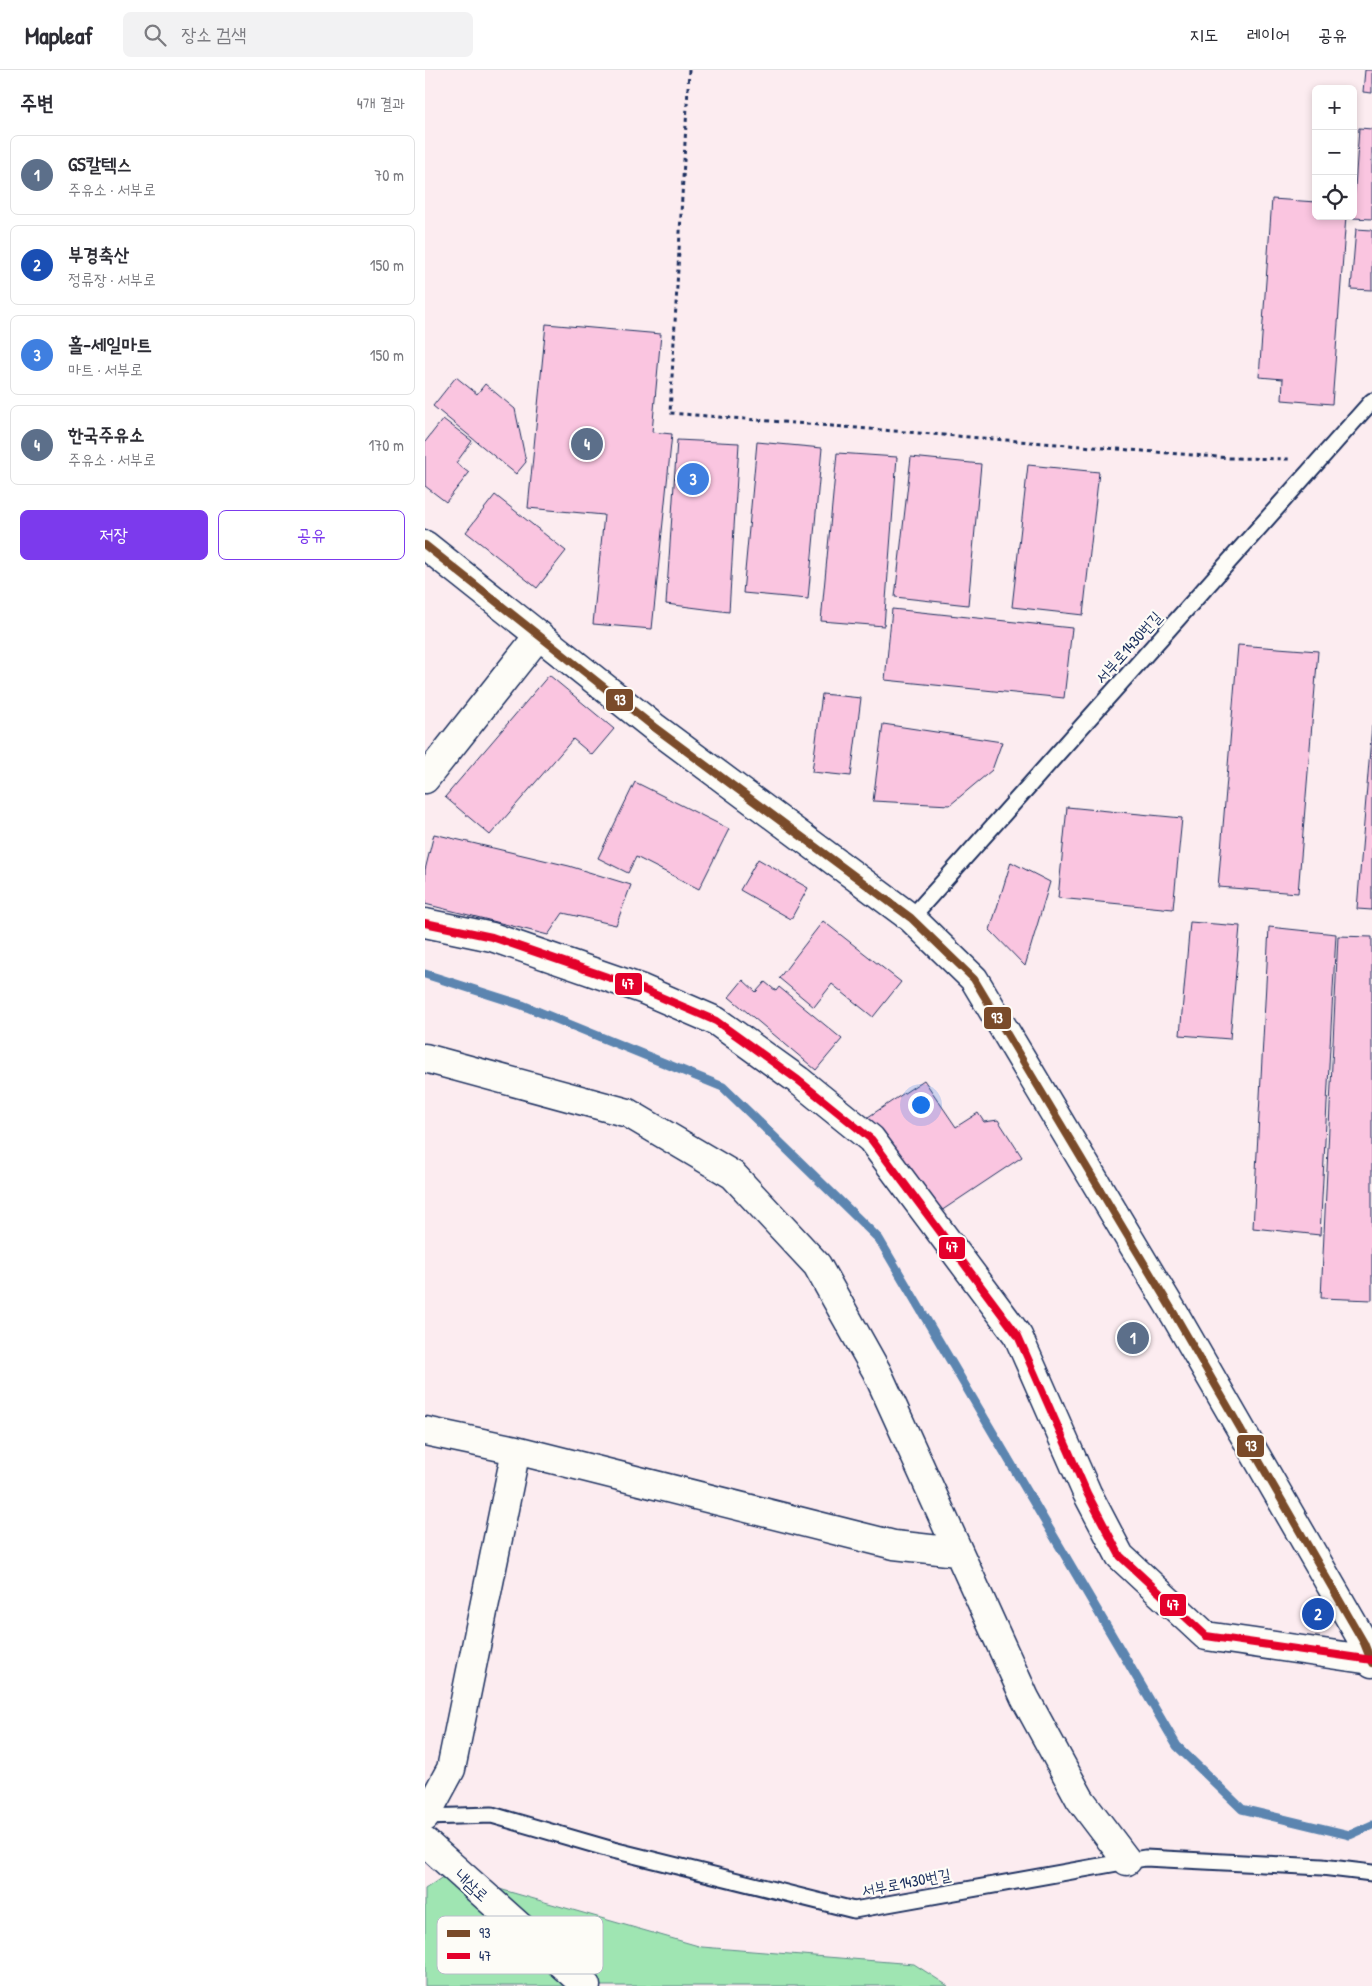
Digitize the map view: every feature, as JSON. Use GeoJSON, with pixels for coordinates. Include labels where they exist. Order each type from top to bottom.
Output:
{"type":"FeatureCollection","features":[{"type":"Feature","properties":{"kind":"street"},"geometry":{"type":"LineString","coordinates":[[425,545],[662,733],[911,918],[974,979],[1175,1315],[1364,1643],[1372,1661]]}},
{"type":"Feature","properties":{"kind":"street"},"geometry":{"type":"LineString","coordinates":[[425,779],[539,635]]}},
{"type":"Feature","properties":{"kind":"street"},"geometry":{"type":"LineString","coordinates":[[425,923],[492,936],[642,989],[716,1021],[798,1080],[871,1139],[1018,1336],[1087,1492],[1121,1556],[1206,1636],[1372,1661]]}},
{"type":"Feature","properties":{"kind":"street"},"geometry":{"type":"LineString","coordinates":[[425,1058],[628,1113],[733,1174],[817,1265],[877,1372],[957,1552],[1025,1698],[1080,1799],[1127,1861]]}},
{"type":"Feature","properties":{"kind":"street"},"geometry":{"type":"LineString","coordinates":[[425,1432],[516,1450],[894,1545],[957,1552]]}},
{"type":"Feature","properties":{"kind":"street"},"geometry":{"type":"LineString","coordinates":[[425,1817],[451,1769],[516,1450]]}},
{"type":"Feature","properties":{"kind":"street","name":"내삼로"},"geometry":{"type":"LineString","coordinates":[[425,1842],[508,1916]]}},
{"type":"Feature","properties":{"kind":"street","name":"내삼로"},"geometry":{"type":"LineString","coordinates":[[573,1974],[586,1986]]}},
{"type":"Feature","properties":{"kind":"lane","name":"서부로1430번길"},"geometry":{"type":"LineString","coordinates":[[911,918],[1372,401]]}},
{"type":"Feature","properties":{"kind":"lane","name":"서부로1430번길"},"geometry":{"type":"LineString","coordinates":[[425,1817],[492,1815],[613,1850],[854,1910],[1145,1858],[1322,1867],[1372,1873]]}},
{"type":"Feature","properties":{"kind":"path"},"geometry":{"type":"LineString","coordinates":[[689,70],[670,413],[1230,458],[1319,459]]}},
{"type":"Feature","properties":{"kind":"green space"},"geometry":{"type":"Polygon","coordinates":[[[447,1874],[594,1916],[437,1916],[437,1974],[603,1974],[603,1919],[702,1947],[914,1964],[948,1986],[425,1986],[425,1889],[447,1874]]]}},
{"type":"Feature","properties":{"kind":"building"},"geometry":{"type":"Polygon","coordinates":[[[1365,70],[1372,70],[1372,93],[1363,92],[1365,70]]]}},
{"type":"Feature","properties":{"kind":"building"},"geometry":{"type":"Polygon","coordinates":[[[1359,128],[1372,129],[1372,219],[1357,218],[1359,128]]]}},
{"type":"Feature","properties":{"kind":"building"},"geometry":{"type":"Polygon","coordinates":[[[1272,199],[1312,202],[1312,220],[1346,220],[1332,404],[1282,400],[1283,379],[1259,377],[1272,199]]]}},
{"type":"Feature","properties":{"kind":"building"},"geometry":{"type":"Polygon","coordinates":[[[1356,229],[1372,230],[1372,290],[1351,289],[1356,229]]]}},
{"type":"Feature","properties":{"kind":"building"},"geometry":{"type":"Polygon","coordinates":[[[546,324],[661,334],[652,432],[672,434],[652,629],[593,624],[604,515],[528,508],[546,324]]]}},
{"type":"Feature","properties":{"kind":"building"},"geometry":{"type":"Polygon","coordinates":[[[456,377],[477,394],[485,384],[515,409],[526,462],[516,474],[433,406],[456,377]]]}},
{"type":"Feature","properties":{"kind":"building"},"geometry":{"type":"Polygon","coordinates":[[[443,419],[472,441],[456,463],[469,473],[446,502],[425,486],[425,442],[443,419]]]}},
{"type":"Feature","properties":{"kind":"building"},"geometry":{"type":"Polygon","coordinates":[[[677,440],[739,443],[729,612],[666,604],[677,440]]]}},
{"type":"Feature","properties":{"kind":"building"},"geometry":{"type":"Polygon","coordinates":[[[757,442],[822,448],[808,599],[743,593],[757,442]]]}},
{"type":"Feature","properties":{"kind":"building"},"geometry":{"type":"Polygon","coordinates":[[[837,453],[897,457],[884,626],[821,621],[837,453]]]}},
{"type":"Feature","properties":{"kind":"building"},"geometry":{"type":"Polygon","coordinates":[[[911,457],[981,464],[968,605],[895,597],[911,457]]]}},
{"type":"Feature","properties":{"kind":"building"},"geometry":{"type":"Polygon","coordinates":[[[1028,465],[1099,472],[1083,615],[1012,607],[1028,465]]]}},
{"type":"Feature","properties":{"kind":"building"},"geometry":{"type":"Polygon","coordinates":[[[495,495],[566,551],[537,588],[466,532],[495,495]]]}},
{"type":"Feature","properties":{"kind":"building"},"geometry":{"type":"Polygon","coordinates":[[[892,609],[1072,628],[1064,698],[885,680],[892,609]]]}},
{"type":"Feature","properties":{"kind":"building"},"geometry":{"type":"Polygon","coordinates":[[[1238,645],[1318,651],[1298,893],[1218,887],[1238,645]]]}},
{"type":"Feature","properties":{"kind":"building"},"geometry":{"type":"Polygon","coordinates":[[[549,675],[614,729],[592,755],[573,739],[490,835],[445,797],[549,675]]]}},
{"type":"Feature","properties":{"kind":"building"},"geometry":{"type":"Polygon","coordinates":[[[822,694],[861,698],[851,776],[812,772],[822,694]]]}},
{"type":"Feature","properties":{"kind":"building"},"geometry":{"type":"Polygon","coordinates":[[[883,724],[1002,742],[992,770],[950,805],[873,801],[883,724]]]}},
{"type":"Feature","properties":{"kind":"building"},"geometry":{"type":"Polygon","coordinates":[[[1372,725],[1372,910],[1357,909],[1372,725]]]}},
{"type":"Feature","properties":{"kind":"building"},"geometry":{"type":"Polygon","coordinates":[[[635,782],[729,829],[699,889],[636,857],[628,873],[598,858],[635,782]]]}},
{"type":"Feature","properties":{"kind":"building"},"geometry":{"type":"Polygon","coordinates":[[[1067,807],[1182,818],[1173,909],[1058,898],[1067,807]]]}},
{"type":"Feature","properties":{"kind":"building"},"geometry":{"type":"Polygon","coordinates":[[[434,834],[569,866],[631,885],[616,925],[563,913],[548,935],[425,904],[425,870],[434,834]]]}},
{"type":"Feature","properties":{"kind":"building"},"geometry":{"type":"Polygon","coordinates":[[[758,859],[808,888],[791,919],[740,890],[758,859]]]}},
{"type":"Feature","properties":{"kind":"building"},"geometry":{"type":"Polygon","coordinates":[[[1011,862],[1050,882],[1025,966],[990,930],[1011,862]]]}},
{"type":"Feature","properties":{"kind":"building"},"geometry":{"type":"Polygon","coordinates":[[[823,921],[901,982],[873,1017],[832,984],[814,1007],[779,978],[823,921]]]}},
{"type":"Feature","properties":{"kind":"building"},"geometry":{"type":"Polygon","coordinates":[[[1190,922],[1240,926],[1230,1039],[1180,1035],[1190,922]]]}},
{"type":"Feature","properties":{"kind":"building"},"geometry":{"type":"Polygon","coordinates":[[[1269,927],[1336,934],[1320,1235],[1253,1228],[1269,927]]]}},
{"type":"Feature","properties":{"kind":"building"},"geometry":{"type":"Polygon","coordinates":[[[1338,936],[1372,937],[1372,1300],[1321,1298],[1338,936]]]}},
{"type":"Feature","properties":{"kind":"building"},"geometry":{"type":"Polygon","coordinates":[[[743,980],[756,992],[765,982],[776,991],[779,987],[842,1039],[816,1070],[729,997],[743,980]]]}},
{"type":"Feature","properties":{"kind":"building"},"geometry":{"type":"Polygon","coordinates":[[[924,1080],[956,1127],[978,1113],[984,1122],[998,1120],[1022,1157],[932,1217],[865,1119],[924,1080]]]}},
{"type":"Feature","properties":{"kind":"waterway"},"geometry":{"type":"LineString","coordinates":[[425,974],[522,1005],[723,1087],[879,1239],[1177,1746],[1242,1809],[1350,1835],[1372,1825]]}},
{"type":"Feature","properties":{"kind":"transit line","name":"93"},"geometry":{"type":"LineString","coordinates":[[425,545],[654,727],[911,918],[974,979],[1175,1315],[1364,1643],[1372,1663]]}},
{"type":"Feature","properties":{"kind":"transit line","name":"47"},"geometry":{"type":"LineString","coordinates":[[425,923],[492,937],[642,989],[716,1021],[798,1080],[871,1139],[1018,1336],[1087,1493],[1120,1556],[1206,1636],[1372,1660]]}},
{"type":"Feature","properties":{"kind":"place","name":"한국주유소"},"geometry":{"type":"Point","coordinates":[587,444]}},
{"type":"Feature","properties":{"kind":"place","name":"홀-세일마트"},"geometry":{"type":"Point","coordinates":[693,479]}},
{"type":"Feature","properties":{"kind":"place","name":"GS칼텍스"},"geometry":{"type":"Point","coordinates":[1133,1338]}},
{"type":"Feature","properties":{"kind":"place","name":"부경축산"},"geometry":{"type":"Point","coordinates":[1318,1614]}}]}
